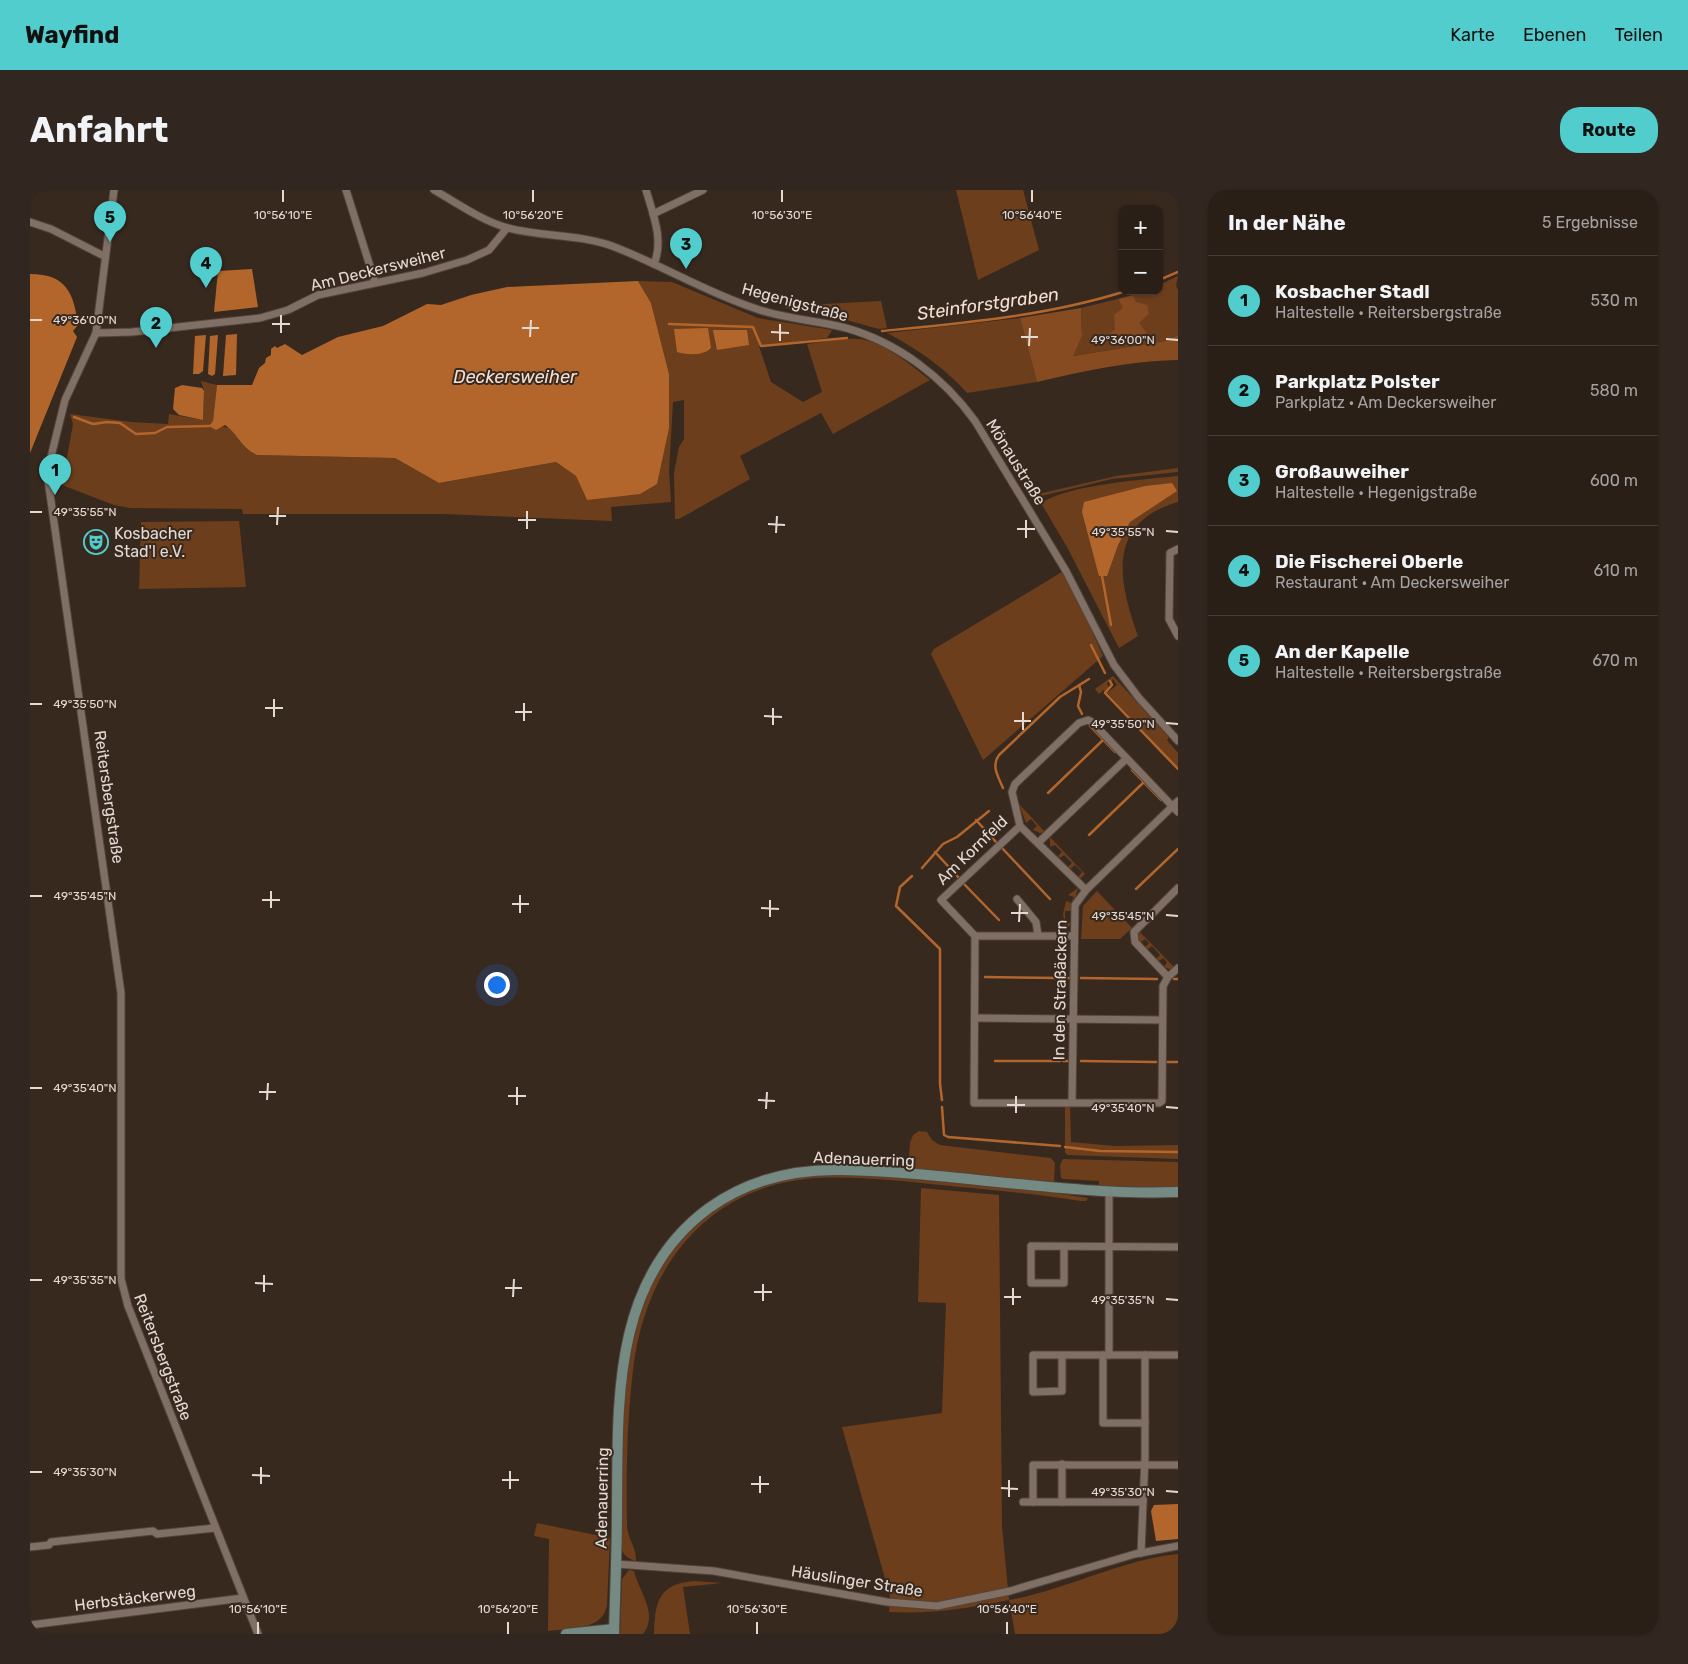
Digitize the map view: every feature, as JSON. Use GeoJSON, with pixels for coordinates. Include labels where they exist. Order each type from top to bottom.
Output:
{"type":"FeatureCollection","features":[{"type":"Feature","properties":{"kind":"main road","name":"Adenauerring"},"geometry":{"type":"LineString","coordinates":[[614,1632],[620,1390],[628,1335],[643,1291],[657,1263],[676,1237],[700,1214],[752,1184],[779,1176],[827,1170],[870,1171],[1109,1191],[1178,1192]]}},
{"type":"Feature","properties":{"kind":"main road"},"geometry":{"type":"LineString","coordinates":[[566,1634],[614,1632]]}},
{"type":"Feature","properties":{"kind":"street","name":"Reitersbergstraße"},"geometry":{"type":"LineString","coordinates":[[114,190],[104,256],[96,333],[65,400],[47,473],[121,993],[122,1279],[128,1306],[258,1634]]}},
{"type":"Feature","properties":{"kind":"street"},"geometry":{"type":"LineString","coordinates":[[346,190],[375,282]]}},
{"type":"Feature","properties":{"kind":"street","name":"Hegenigstraße"},"geometry":{"type":"LineString","coordinates":[[434,190],[488,220],[507,228],[587,239],[613,246],[754,309],[847,329],[872,337]]}},
{"type":"Feature","properties":{"kind":"street"},"geometry":{"type":"LineString","coordinates":[[646,190],[659,243],[654,264]]}},
{"type":"Feature","properties":{"kind":"street"},"geometry":{"type":"LineString","coordinates":[[653,214],[703,190]]}},
{"type":"Feature","properties":{"kind":"street"},"geometry":{"type":"LineString","coordinates":[[30,222],[51,229],[104,256]]}},
{"type":"Feature","properties":{"kind":"street","name":"Am Deckersweiher"},"geometry":{"type":"LineString","coordinates":[[96,333],[132,332],[260,318],[288,310],[318,295],[423,273],[467,260],[489,250],[507,228]]}},
{"type":"Feature","properties":{"kind":"street","name":"Mönaustraße"},"geometry":{"type":"LineString","coordinates":[[872,337],[896,349],[958,398],[976,422],[1039,526],[1118,671],[1178,741]]}},
{"type":"Feature","properties":{"kind":"street"},"geometry":{"type":"LineString","coordinates":[[1178,549],[1170,553],[1169,619],[1178,636]]}},
{"type":"Feature","properties":{"kind":"street","name":"Am Kornfeld"},"geometry":{"type":"LineString","coordinates":[[975,936],[941,900],[1020,826],[1013,788],[1079,723],[1088,720],[1092,722],[1126,759],[1175,803],[1178,812]]}},
{"type":"Feature","properties":{"kind":"street"},"geometry":{"type":"LineString","coordinates":[[1039,842],[1126,759]]}},
{"type":"Feature","properties":{"kind":"street","name":"In den Straßäckern"},"geometry":{"type":"LineString","coordinates":[[1072,1102],[1075,905],[1086,890],[1175,803]]}},
{"type":"Feature","properties":{"kind":"street"},"geometry":{"type":"LineString","coordinates":[[1020,826],[1039,842],[1086,890]]}},
{"type":"Feature","properties":{"kind":"street"},"geometry":{"type":"LineString","coordinates":[[1168,976],[1135,942],[1134,932],[1178,888]]}},
{"type":"Feature","properties":{"kind":"street"},"geometry":{"type":"LineString","coordinates":[[1017,899],[1036,922],[1038,935]]}},
{"type":"Feature","properties":{"kind":"street"},"geometry":{"type":"LineString","coordinates":[[1074,936],[975,936],[974,1103],[1159,1103],[1162,1101],[1164,986],[1168,976],[1178,968]]}},
{"type":"Feature","properties":{"kind":"street"},"geometry":{"type":"LineString","coordinates":[[976,1018],[1162,1020]]}},
{"type":"Feature","properties":{"kind":"street"},"geometry":{"type":"LineString","coordinates":[[1109,1191],[1103,1423],[1145,1423]]}},
{"type":"Feature","properties":{"kind":"street"},"geometry":{"type":"LineString","coordinates":[[1064,1246],[1064,1283],[1032,1283],[1031,1246],[1064,1246],[1108,1246],[1178,1247]]}},
{"type":"Feature","properties":{"kind":"street"},"geometry":{"type":"LineString","coordinates":[[1062,1355],[1062,1392],[1033,1392],[1034,1355],[1062,1355],[1145,1355],[1178,1356]]}},
{"type":"Feature","properties":{"kind":"street"},"geometry":{"type":"LineString","coordinates":[[1140,1552],[1145,1423],[1145,1355]]}},
{"type":"Feature","properties":{"kind":"street"},"geometry":{"type":"LineString","coordinates":[[1062,1464],[1062,1502]]}},
{"type":"Feature","properties":{"kind":"street"},"geometry":{"type":"LineString","coordinates":[[1033,1502],[1033,1465],[1178,1465]]}},
{"type":"Feature","properties":{"kind":"street"},"geometry":{"type":"LineString","coordinates":[[1023,1502],[1141,1502]]}},
{"type":"Feature","properties":{"kind":"street"},"geometry":{"type":"LineString","coordinates":[[30,1547],[70,1540],[154,1531],[157,1534],[215,1528]]}},
{"type":"Feature","properties":{"kind":"street","name":"Häuslinger Straße"},"geometry":{"type":"LineString","coordinates":[[616,1564],[714,1571],[886,1602],[937,1606],[1010,1592],[1140,1552],[1178,1546]]}},
{"type":"Feature","properties":{"kind":"street","name":"Herbstäckerweg"},"geometry":{"type":"LineString","coordinates":[[30,1625],[243,1598]]}},
{"type":"Feature","properties":{"kind":"shaded area"},"geometry":{"type":"Polygon","coordinates":[[[956,190],[1023,190],[1039,250],[978,280],[956,190]]]}},
{"type":"Feature","properties":{"kind":"shaded area"},"geometry":{"type":"Polygon","coordinates":[[[1178,276],[1176,286],[1178,290],[1178,335],[1165,341],[1072,356],[1082,336],[1081,308],[1118,299],[1123,308],[1115,329],[1104,339],[1139,323],[1133,295],[1163,295],[1163,283],[1178,276]]]}},
{"type":"Feature","properties":{"kind":"shaded area"},"geometry":{"type":"Polygon","coordinates":[[[638,281],[672,282],[758,318],[832,330],[827,338],[759,346],[771,382],[803,402],[822,392],[807,344],[845,339],[866,340],[876,343],[896,354],[930,380],[833,434],[821,413],[740,456],[750,479],[679,519],[675,519],[674,473],[679,447],[684,439],[684,400],[673,402],[669,471],[671,502],[611,507],[612,521],[443,514],[243,514],[242,509],[130,508],[114,505],[62,485],[73,424],[70,414],[131,422],[168,424],[169,414],[203,420],[204,391],[201,381],[217,385],[213,422],[210,426],[221,426],[233,431],[243,445],[257,455],[395,458],[439,483],[556,462],[576,476],[587,500],[669,428],[669,374],[651,303],[638,281]]]}},
{"type":"Feature","properties":{"kind":"shaded area"},"geometry":{"type":"Polygon","coordinates":[[[1133,295],[1136,302],[1147,305],[1149,314],[1139,323],[1147,333],[1138,337],[1103,339],[1115,329],[1114,315],[1123,308],[1118,299],[1133,295]]]}},
{"type":"Feature","properties":{"kind":"shaded area"},"geometry":{"type":"Polygon","coordinates":[[[881,301],[887,328],[879,329],[832,316],[786,308],[786,306],[881,301]]]}},
{"type":"Feature","properties":{"kind":"shaded area"},"geometry":{"type":"Polygon","coordinates":[[[1081,308],[1082,336],[1073,356],[1165,341],[1178,335],[1178,360],[1124,364],[1037,382],[1020,318],[1081,308]]]}},
{"type":"Feature","properties":{"kind":"shaded area"},"geometry":{"type":"Polygon","coordinates":[[[1020,318],[1037,382],[967,393],[930,359],[887,333],[1020,318]]]}},
{"type":"Feature","properties":{"kind":"shaded area"},"geometry":{"type":"Polygon","coordinates":[[[1178,468],[1178,472],[1112,479],[1037,497],[1034,495],[1116,476],[1178,468]]]}},
{"type":"Feature","properties":{"kind":"shaded area"},"geometry":{"type":"Polygon","coordinates":[[[1178,476],[1178,502],[1155,511],[1139,524],[1128,539],[1124,556],[1123,575],[1131,615],[1138,636],[1119,648],[1067,547],[1041,503],[1071,491],[1088,487],[1178,476]]]}},
{"type":"Feature","properties":{"kind":"shaded area"},"geometry":{"type":"Polygon","coordinates":[[[239,521],[246,587],[139,589],[141,522],[239,521]]]}},
{"type":"Feature","properties":{"kind":"shaded area"},"geometry":{"type":"Polygon","coordinates":[[[1062,572],[1083,611],[1103,656],[983,760],[931,654],[934,649],[1062,572]]]}},
{"type":"Feature","properties":{"kind":"shaded area"},"geometry":{"type":"Polygon","coordinates":[[[1113,676],[1169,737],[1167,740],[1178,753],[1178,768],[1107,693],[1117,685],[1113,679],[1107,683],[1109,688],[1105,692],[1103,690],[1099,694],[1095,689],[1113,676]]]}},
{"type":"Feature","properties":{"kind":"shaded area"},"geometry":{"type":"Polygon","coordinates":[[[1019,804],[1045,832],[1040,833],[1033,830],[1037,826],[1031,819],[1026,823],[1019,804]]]}},
{"type":"Feature","properties":{"kind":"shaded area"},"geometry":{"type":"Polygon","coordinates":[[[1050,837],[1085,874],[1080,879],[1078,877],[1082,872],[1075,865],[1070,869],[1068,867],[1072,863],[1064,855],[1060,858],[1058,856],[1062,852],[1055,845],[1050,847],[1050,837]]]}},
{"type":"Feature","properties":{"kind":"shaded area"},"geometry":{"type":"Polygon","coordinates":[[[1078,888],[1071,911],[1065,911],[1065,923],[1071,923],[1066,932],[1063,914],[1066,901],[1071,903],[1074,897],[1068,895],[1078,888]]]}},
{"type":"Feature","properties":{"kind":"shaded area"},"geometry":{"type":"Polygon","coordinates":[[[1097,891],[1132,928],[1120,939],[1081,939],[1083,906],[1097,891]]]}},
{"type":"Feature","properties":{"kind":"shaded area"},"geometry":{"type":"Polygon","coordinates":[[[1139,931],[1175,968],[1169,969],[1164,967],[1167,962],[1163,958],[1159,961],[1156,959],[1160,955],[1152,946],[1147,950],[1145,947],[1149,943],[1145,939],[1140,943],[1139,931]]]}},
{"type":"Feature","properties":{"kind":"shaded area"},"geometry":{"type":"Polygon","coordinates":[[[1065,1106],[1070,1106],[1071,1142],[1115,1146],[1178,1145],[1178,1159],[1068,1155],[1065,1153],[1065,1106]]]}},
{"type":"Feature","properties":{"kind":"shaded area"},"geometry":{"type":"Polygon","coordinates":[[[919,1131],[927,1132],[932,1140],[940,1145],[1051,1158],[1055,1163],[1054,1183],[908,1170],[910,1143],[913,1135],[919,1131]]]}},
{"type":"Feature","properties":{"kind":"shaded area"},"geometry":{"type":"Polygon","coordinates":[[[1063,1159],[1178,1162],[1178,1188],[1099,1186],[1099,1181],[1064,1179],[1061,1178],[1060,1165],[1063,1159]]]}},
{"type":"Feature","properties":{"kind":"shaded area"},"geometry":{"type":"Polygon","coordinates":[[[815,1175],[871,1176],[1035,1190],[1088,1198],[1086,1201],[1080,1201],[895,1180],[817,1178],[778,1184],[744,1196],[714,1215],[688,1238],[667,1266],[651,1298],[640,1332],[633,1370],[627,1448],[627,1525],[636,1561],[631,1559],[626,1556],[621,1547],[622,1424],[630,1351],[639,1315],[653,1283],[670,1255],[691,1230],[717,1209],[746,1193],[779,1182],[815,1175]]]}},
{"type":"Feature","properties":{"kind":"shaded area"},"geometry":{"type":"Polygon","coordinates":[[[921,1188],[999,1195],[1002,1526],[1009,1600],[949,1610],[889,1612],[890,1596],[842,1427],[942,1413],[946,1303],[918,1302],[921,1188]]]}},
{"type":"Feature","properties":{"kind":"shaded area"},"geometry":{"type":"Polygon","coordinates":[[[537,1523],[610,1538],[607,1605],[599,1620],[584,1627],[548,1631],[549,1539],[534,1536],[537,1523]]]}},
{"type":"Feature","properties":{"kind":"shaded area"},"geometry":{"type":"Polygon","coordinates":[[[1178,1554],[1178,1634],[1015,1634],[1009,1600],[1051,1589],[1135,1562],[1178,1554]]]}},
{"type":"Feature","properties":{"kind":"shaded area"},"geometry":{"type":"Polygon","coordinates":[[[629,1570],[634,1571],[649,1611],[649,1619],[643,1634],[620,1634],[622,1579],[629,1570]]]}},
{"type":"Feature","properties":{"kind":"shaded area"},"geometry":{"type":"Polygon","coordinates":[[[694,1581],[722,1583],[683,1587],[690,1634],[654,1634],[656,1613],[661,1597],[673,1586],[694,1581]]]}},
{"type":"Feature","properties":{"kind":"water"},"geometry":{"type":"Polygon","coordinates":[[[252,269],[258,307],[214,312],[218,271],[252,269]]]}},
{"type":"Feature","properties":{"kind":"water"},"geometry":{"type":"Polygon","coordinates":[[[30,274],[53,278],[66,288],[74,304],[78,325],[73,331],[77,337],[30,453],[30,274]]]}},
{"type":"Feature","properties":{"kind":"water","name":"Deckersweiher"},"geometry":{"type":"Polygon","coordinates":[[[638,281],[651,303],[669,374],[669,428],[657,484],[640,494],[587,500],[576,476],[556,462],[439,483],[395,458],[257,455],[243,445],[225,425],[216,430],[209,426],[213,421],[217,385],[252,385],[259,368],[265,363],[266,358],[271,355],[271,349],[275,346],[277,348],[285,344],[302,355],[338,337],[383,326],[427,304],[441,305],[471,295],[507,287],[638,281]]]}},
{"type":"Feature","properties":{"kind":"water"},"geometry":{"type":"Polygon","coordinates":[[[708,328],[711,348],[708,351],[695,354],[677,352],[674,329],[708,328]]]}},
{"type":"Feature","properties":{"kind":"water"},"geometry":{"type":"Polygon","coordinates":[[[713,330],[747,330],[749,345],[717,350],[713,330]]]}},
{"type":"Feature","properties":{"kind":"water"},"geometry":{"type":"Polygon","coordinates":[[[237,334],[236,375],[223,376],[226,335],[237,334]]]}},
{"type":"Feature","properties":{"kind":"water"},"geometry":{"type":"Polygon","coordinates":[[[206,335],[203,371],[199,374],[193,374],[195,336],[206,335]]]}},
{"type":"Feature","properties":{"kind":"water"},"geometry":{"type":"Polygon","coordinates":[[[218,335],[215,374],[212,376],[208,374],[210,336],[218,335]]]}},
{"type":"Feature","properties":{"kind":"water"},"geometry":{"type":"Polygon","coordinates":[[[182,385],[202,388],[204,391],[203,420],[179,415],[173,409],[175,388],[182,385]]]}},
{"type":"Feature","properties":{"kind":"water"},"geometry":{"type":"Polygon","coordinates":[[[1172,483],[1177,491],[1130,522],[1118,545],[1107,576],[1099,576],[1082,512],[1084,502],[1145,486],[1172,483]]]}},
{"type":"Feature","properties":{"kind":"water"},"geometry":{"type":"Polygon","coordinates":[[[1178,1504],[1178,1539],[1156,1541],[1151,1511],[1154,1505],[1178,1504]]]}},
{"type":"Feature","properties":{"kind":"waterway","name":"Steinforstgraben"},"geometry":{"type":"LineString","coordinates":[[1163,278],[1178,272]]}},
{"type":"Feature","properties":{"kind":"waterway","name":"Steinforstgraben"},"geometry":{"type":"LineString","coordinates":[[882,331],[1036,313],[1118,293]]}},
{"type":"Feature","properties":{"kind":"waterway","name":"Steinforstgraben"},"geometry":{"type":"LineString","coordinates":[[669,324],[753,327],[761,346],[847,338]]}},
{"type":"Feature","properties":{"kind":"waterway","name":"Steinforstgraben"},"geometry":{"type":"LineString","coordinates":[[74,417],[93,424],[120,423],[136,434],[155,433],[167,427],[209,426]]}},
{"type":"Feature","properties":{"kind":"waterway"},"geometry":{"type":"LineString","coordinates":[[1102,576],[1111,625]]}},
{"type":"Feature","properties":{"kind":"waterway"},"geometry":{"type":"LineString","coordinates":[[1091,645],[1105,673]]}},
{"type":"Feature","properties":{"kind":"waterway"},"geometry":{"type":"LineString","coordinates":[[1003,788],[995,767],[999,755],[1060,697],[1089,679]]}},
{"type":"Feature","properties":{"kind":"waterway"},"geometry":{"type":"LineString","coordinates":[[1110,681],[1112,685],[1105,693],[1178,769]]}},
{"type":"Feature","properties":{"kind":"waterway"},"geometry":{"type":"LineString","coordinates":[[1079,685],[1081,692],[1078,706],[1082,714]]}},
{"type":"Feature","properties":{"kind":"waterway"},"geometry":{"type":"LineString","coordinates":[[1090,726],[1115,752]]}},
{"type":"Feature","properties":{"kind":"waterway"},"geometry":{"type":"LineString","coordinates":[[1048,793],[1103,740]]}},
{"type":"Feature","properties":{"kind":"waterway"},"geometry":{"type":"LineString","coordinates":[[1132,770],[1161,800]]}},
{"type":"Feature","properties":{"kind":"waterway"},"geometry":{"type":"LineString","coordinates":[[1089,835],[1144,782]]}},
{"type":"Feature","properties":{"kind":"waterway"},"geometry":{"type":"LineString","coordinates":[[922,868],[943,844],[957,837],[989,811]]}},
{"type":"Feature","properties":{"kind":"waterway"},"geometry":{"type":"LineString","coordinates":[[976,820],[996,842]]}},
{"type":"Feature","properties":{"kind":"waterway"},"geometry":{"type":"LineString","coordinates":[[1002,848],[1050,899]]}},
{"type":"Feature","properties":{"kind":"waterway"},"geometry":{"type":"LineString","coordinates":[[1136,889],[1178,849]]}},
{"type":"Feature","properties":{"kind":"waterway"},"geometry":{"type":"LineString","coordinates":[[935,852],[959,878]]}},
{"type":"Feature","properties":{"kind":"waterway"},"geometry":{"type":"LineString","coordinates":[[912,876],[900,887],[896,906],[940,949],[940,1084],[942,1100]]}},
{"type":"Feature","properties":{"kind":"waterway"},"geometry":{"type":"LineString","coordinates":[[964,884],[999,920]]}},
{"type":"Feature","properties":{"kind":"waterway"},"geometry":{"type":"LineString","coordinates":[[985,977],[1060,978]]}},
{"type":"Feature","properties":{"kind":"waterway"},"geometry":{"type":"LineString","coordinates":[[1064,978],[1071,978]]}},
{"type":"Feature","properties":{"kind":"waterway"},"geometry":{"type":"LineString","coordinates":[[1081,978],[1157,979]]}},
{"type":"Feature","properties":{"kind":"waterway"},"geometry":{"type":"LineString","coordinates":[[995,1061],[1060,1061]]}},
{"type":"Feature","properties":{"kind":"waterway"},"geometry":{"type":"LineString","coordinates":[[1063,1061],[1071,1061]]}},
{"type":"Feature","properties":{"kind":"waterway"},"geometry":{"type":"LineString","coordinates":[[1081,1061],[1156,1062]]}},
{"type":"Feature","properties":{"kind":"waterway"},"geometry":{"type":"LineString","coordinates":[[1167,1062],[1178,1062]]}},
{"type":"Feature","properties":{"kind":"waterway"},"geometry":{"type":"LineString","coordinates":[[942,1107],[944,1135],[948,1137],[1060,1146]]}},
{"type":"Feature","properties":{"kind":"waterway"},"geometry":{"type":"LineString","coordinates":[[1065,1147],[1100,1151],[1178,1152]]}},
{"type":"Feature","properties":{"kind":"place","name":"An der Kapelle"},"geometry":{"type":"Point","coordinates":[110,242]}},
{"type":"Feature","properties":{"kind":"place","name":"Großauweiher"},"geometry":{"type":"Point","coordinates":[686,269]}},
{"type":"Feature","properties":{"kind":"place","name":"Die Fischerei Oberle"},"geometry":{"type":"Point","coordinates":[206,288]}},
{"type":"Feature","properties":{"kind":"place","name":"Parkplatz Polster"},"geometry":{"type":"Point","coordinates":[156,348]}},
{"type":"Feature","properties":{"kind":"place","name":"Kosbacher Stadl"},"geometry":{"type":"Point","coordinates":[55,495]}},
{"type":"Feature","properties":{"kind":"place","name":"Kosbacher Stad'l e.V."},"geometry":{"type":"Point","coordinates":[96,542]}}]}
